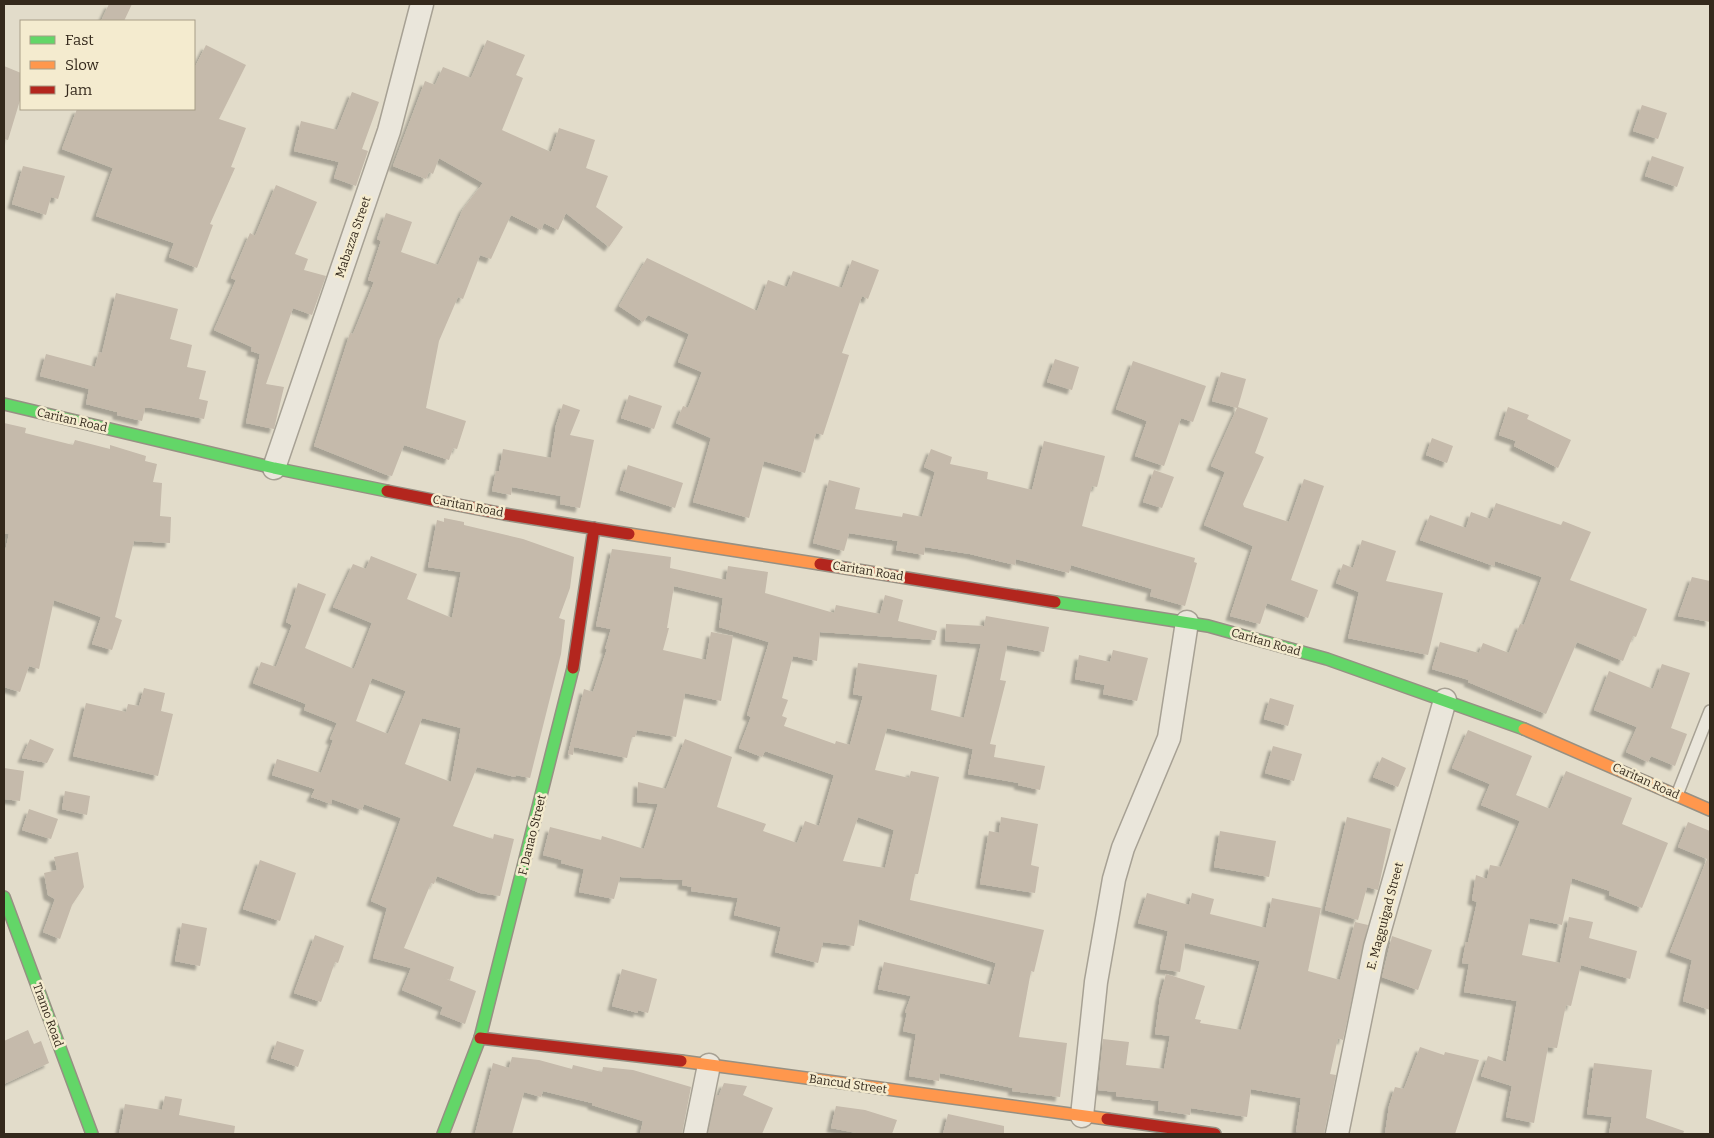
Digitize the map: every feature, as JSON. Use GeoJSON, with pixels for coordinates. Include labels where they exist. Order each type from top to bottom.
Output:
{"type":"FeatureCollection","features":[{"type":"Feature","properties":{"kind":"main road","name":"Caritan Road"},"geometry":{"type":"LineString","coordinates":[[4,404],[274,468],[504,514],[1186,622],[1257,638],[1327,659],[1536,733],[1710,810]]}},
{"type":"Feature","properties":{"kind":"main road","name":"F. Danao Street"},"geometry":{"type":"LineString","coordinates":[[443,1134],[480,1038],[576,657],[594,528]]}},
{"type":"Feature","properties":{"kind":"main road","name":"Tramo Road"},"geometry":{"type":"LineString","coordinates":[[4,897],[92,1134]]}},
{"type":"Feature","properties":{"kind":"main road","name":"Bancud Street"},"geometry":{"type":"LineString","coordinates":[[480,1038],[709,1065],[1215,1134]]}},
{"type":"Feature","properties":{"kind":"street","name":"Mabazza Street"},"geometry":{"type":"LineString","coordinates":[[274,468],[389,131],[422,4]]}},
{"type":"Feature","properties":{"kind":"street"},"geometry":{"type":"LineString","coordinates":[[1082,1116],[1096,982],[1114,879],[1123,848],[1169,738],[1186,622]]}},
{"type":"Feature","properties":{"kind":"street","name":"E. Magguigad Street"},"geometry":{"type":"LineString","coordinates":[[1337,1134],[1375,947],[1445,700]]}},
{"type":"Feature","properties":{"kind":"street"},"geometry":{"type":"LineString","coordinates":[[694,1134],[709,1065]]}},
{"type":"Feature","properties":{"kind":"lane"},"geometry":{"type":"LineString","coordinates":[[1677,795],[1710,711]]}},
{"type":"Feature","properties":{"kind":"building"},"geometry":{"type":"Polygon","coordinates":[[[109,4],[132,4],[124,20],[101,20],[109,4]]]}},
{"type":"Feature","properties":{"kind":"building"},"geometry":{"type":"Polygon","coordinates":[[[487,40],[525,55],[516,75],[523,78],[502,130],[551,152],[559,128],[595,140],[586,168],[608,176],[596,207],[623,227],[609,247],[566,213],[558,230],[544,223],[541,230],[511,215],[491,259],[480,255],[463,299],[458,297],[439,341],[426,408],[466,421],[457,449],[453,448],[449,460],[404,445],[392,476],[387,475],[314,446],[350,333],[353,334],[374,282],[368,280],[381,241],[377,239],[386,213],[412,222],[401,252],[438,265],[463,209],[483,183],[439,158],[433,174],[429,172],[426,179],[393,166],[425,81],[435,85],[443,67],[471,78],[487,40]]]}},
{"type":"Feature","properties":{"kind":"building"},"geometry":{"type":"Polygon","coordinates":[[[206,45],[246,65],[219,119],[246,128],[231,167],[235,168],[210,224],[213,225],[197,268],[169,257],[174,243],[96,216],[113,168],[62,149],[77,110],[195,110],[195,67],[206,45]]]}},
{"type":"Feature","properties":{"kind":"building"},"geometry":{"type":"Polygon","coordinates":[[[4,66],[20,73],[20,100],[8,140],[4,139],[4,66]]]}},
{"type":"Feature","properties":{"kind":"building"},"geometry":{"type":"Polygon","coordinates":[[[352,92],[379,102],[362,149],[368,151],[356,186],[334,178],[339,162],[294,151],[301,121],[337,130],[352,92]]]}},
{"type":"Feature","properties":{"kind":"building"},"geometry":{"type":"Polygon","coordinates":[[[1642,105],[1667,113],[1658,139],[1633,131],[1642,105]]]}},
{"type":"Feature","properties":{"kind":"building"},"geometry":{"type":"Polygon","coordinates":[[[1652,156],[1684,167],[1677,187],[1645,176],[1652,156]]]}},
{"type":"Feature","properties":{"kind":"building"},"geometry":{"type":"Polygon","coordinates":[[[23,166],[65,176],[58,199],[51,197],[46,215],[12,204],[23,166]]]}},
{"type":"Feature","properties":{"kind":"building"},"geometry":{"type":"Polygon","coordinates":[[[276,185],[317,202],[295,254],[308,259],[304,270],[326,276],[312,315],[293,308],[266,384],[284,387],[274,429],[246,423],[260,354],[251,351],[252,347],[214,330],[236,280],[231,278],[250,233],[255,236],[276,185]]]}},
{"type":"Feature","properties":{"kind":"building"},"geometry":{"type":"Polygon","coordinates":[[[647,258],[757,311],[768,280],[787,287],[793,271],[842,288],[852,260],[879,270],[868,299],[862,296],[842,353],[849,355],[823,435],[816,433],[805,473],[764,461],[749,518],[693,502],[711,438],[676,423],[683,406],[688,408],[702,372],[678,362],[689,334],[648,315],[643,322],[619,306],[647,258]]]}},
{"type":"Feature","properties":{"kind":"building"},"geometry":{"type":"Polygon","coordinates":[[[116,293],[178,309],[170,339],[192,345],[187,367],[206,371],[199,399],[208,401],[204,419],[152,408],[145,408],[142,421],[117,415],[117,412],[86,404],[89,389],[40,376],[46,354],[95,367],[99,352],[102,353],[116,293]]]}},
{"type":"Feature","properties":{"kind":"building"},"geometry":{"type":"Polygon","coordinates":[[[1055,359],[1079,367],[1072,390],[1047,382],[1055,359]]]}},
{"type":"Feature","properties":{"kind":"building"},"geometry":{"type":"Polygon","coordinates":[[[1133,361],[1206,386],[1193,422],[1181,418],[1164,466],[1135,456],[1147,421],[1116,409],[1133,361]]]}},
{"type":"Feature","properties":{"kind":"building"},"geometry":{"type":"Polygon","coordinates":[[[1221,372],[1246,379],[1238,407],[1268,418],[1255,453],[1264,457],[1243,504],[1244,507],[1289,522],[1304,479],[1324,486],[1291,580],[1318,590],[1308,618],[1267,603],[1260,624],[1230,616],[1253,546],[1204,525],[1225,472],[1211,466],[1237,408],[1212,401],[1221,372]]]}},
{"type":"Feature","properties":{"kind":"building"},"geometry":{"type":"Polygon","coordinates":[[[629,395],[662,406],[654,429],[621,418],[629,395]]]}},
{"type":"Feature","properties":{"kind":"building"},"geometry":{"type":"Polygon","coordinates":[[[563,404],[580,410],[570,435],[594,440],[580,508],[560,504],[561,496],[512,487],[511,495],[492,491],[496,471],[499,471],[503,449],[551,458],[556,425],[563,404]]]}},
{"type":"Feature","properties":{"kind":"building"},"geometry":{"type":"Polygon","coordinates":[[[1508,407],[1529,415],[1527,419],[1571,440],[1558,468],[1514,446],[1516,441],[1499,435],[1508,407]]]}},
{"type":"Feature","properties":{"kind":"building"},"geometry":{"type":"Polygon","coordinates":[[[4,423],[26,428],[25,433],[73,445],[75,440],[110,449],[110,445],[146,456],[145,461],[157,464],[153,482],[162,483],[160,516],[171,517],[170,543],[134,541],[115,617],[122,620],[112,650],[92,644],[101,617],[54,600],[39,669],[29,666],[20,692],[4,687],[4,556],[9,534],[4,533],[4,423]]]}},
{"type":"Feature","properties":{"kind":"building"},"geometry":{"type":"Polygon","coordinates":[[[1432,438],[1453,446],[1447,463],[1426,455],[1432,438]]]}},
{"type":"Feature","properties":{"kind":"building"},"geometry":{"type":"Polygon","coordinates":[[[1044,441],[1105,456],[1097,487],[1092,486],[1082,526],[1195,558],[1194,562],[1197,563],[1185,606],[1150,596],[1152,589],[1071,565],[1069,573],[1016,559],[1015,565],[970,554],[925,547],[924,555],[896,550],[898,541],[849,533],[844,551],[813,543],[829,480],[860,488],[855,509],[902,517],[903,513],[922,517],[935,472],[924,467],[931,449],[952,457],[950,464],[988,472],[987,479],[1032,490],[1044,441]]]}},
{"type":"Feature","properties":{"kind":"building"},"geometry":{"type":"Polygon","coordinates":[[[628,465],[683,483],[675,508],[620,490],[628,465]]]}},
{"type":"Feature","properties":{"kind":"building"},"geometry":{"type":"Polygon","coordinates":[[[1154,470],[1174,477],[1162,508],[1143,502],[1154,470]]]}},
{"type":"Feature","properties":{"kind":"building"},"geometry":{"type":"Polygon","coordinates":[[[1496,503],[1561,525],[1563,521],[1591,532],[1570,580],[1647,609],[1636,637],[1633,636],[1623,661],[1577,642],[1546,714],[1468,682],[1469,680],[1432,669],[1440,642],[1479,653],[1483,643],[1509,653],[1520,624],[1524,625],[1542,577],[1495,561],[1494,566],[1420,540],[1430,515],[1466,528],[1471,512],[1490,519],[1496,503]]]}},
{"type":"Feature","properties":{"kind":"building"},"geometry":{"type":"Polygon","coordinates":[[[444,518],[464,522],[464,525],[523,539],[574,557],[570,588],[559,618],[565,620],[561,654],[530,778],[516,775],[515,777],[477,767],[453,826],[493,839],[494,834],[514,839],[500,896],[480,893],[437,876],[434,884],[431,883],[404,948],[454,967],[450,980],[444,978],[476,991],[465,1024],[440,1014],[443,1007],[402,990],[411,968],[373,958],[387,908],[371,901],[401,818],[364,804],[362,810],[332,799],[331,804],[311,797],[315,789],[272,775],[277,759],[321,773],[333,740],[330,739],[337,723],[304,710],[306,704],[253,683],[261,662],[276,667],[292,625],[286,622],[298,583],[326,594],[305,648],[354,669],[372,623],[333,607],[353,564],[366,569],[371,556],[417,574],[407,599],[452,618],[461,572],[428,567],[437,520],[444,522],[444,518]],[[372,678],[356,721],[388,734],[406,691],[372,678]],[[422,718],[405,764],[451,782],[461,728],[422,718]]]}},
{"type":"Feature","properties":{"kind":"building"},"geometry":{"type":"Polygon","coordinates":[[[1362,540],[1396,551],[1386,581],[1443,593],[1428,655],[1348,638],[1359,592],[1336,583],[1343,564],[1353,568],[1362,540]]]}},
{"type":"Feature","properties":{"kind":"building"},"geometry":{"type":"Polygon","coordinates":[[[612,549],[671,557],[670,568],[726,580],[728,566],[768,572],[765,593],[834,613],[836,605],[880,614],[885,595],[903,600],[898,621],[937,631],[935,640],[820,632],[817,661],[793,656],[782,698],[788,700],[782,716],[787,718],[784,726],[835,744],[836,741],[850,745],[863,696],[853,694],[858,663],[937,675],[931,710],[964,718],[981,644],[945,641],[946,624],[984,626],[986,616],[1049,627],[1044,652],[1007,645],[1000,680],[1006,681],[990,744],[996,745],[994,757],[1045,766],[1040,790],[1018,785],[1019,783],[968,774],[973,749],[887,728],[875,770],[909,778],[911,771],[939,777],[918,874],[915,874],[910,900],[1044,930],[1034,972],[1031,971],[1019,1037],[1067,1043],[1060,1097],[1012,1091],[1013,1088],[940,1073],[939,1081],[909,1076],[916,1034],[903,1031],[907,1013],[905,1012],[911,996],[878,989],[884,962],[990,985],[996,963],[859,919],[854,946],[823,942],[818,963],[775,952],[781,927],[734,915],[738,898],[691,891],[692,887],[682,885],[683,880],[620,877],[614,899],[579,892],[584,869],[561,863],[562,860],[543,855],[550,827],[601,840],[602,836],[644,849],[658,804],[637,802],[638,782],[666,789],[685,739],[732,757],[717,807],[766,824],[763,831],[797,843],[805,821],[819,826],[834,775],[765,751],[762,757],[739,748],[751,717],[747,715],[769,642],[719,627],[723,598],[674,586],[667,628],[669,628],[663,650],[706,660],[711,632],[733,636],[721,701],[685,693],[676,737],[637,730],[635,737],[632,737],[627,758],[574,747],[573,755],[568,754],[584,689],[593,692],[607,649],[605,649],[611,629],[596,626],[612,549]],[[858,817],[843,861],[885,868],[894,830],[858,817]]]}},
{"type":"Feature","properties":{"kind":"building"},"geometry":{"type":"Polygon","coordinates":[[[1692,577],[1710,581],[1710,622],[1678,616],[1692,577]]]}},
{"type":"Feature","properties":{"kind":"building"},"geometry":{"type":"Polygon","coordinates":[[[1113,650],[1148,658],[1137,701],[1103,694],[1105,685],[1075,679],[1079,655],[1110,662],[1113,650]]]}},
{"type":"Feature","properties":{"kind":"building"},"geometry":{"type":"Polygon","coordinates":[[[1662,664],[1690,673],[1671,728],[1687,734],[1675,766],[1651,756],[1648,762],[1626,752],[1637,727],[1594,710],[1609,671],[1653,689],[1662,664]]]}},
{"type":"Feature","properties":{"kind":"building"},"geometry":{"type":"Polygon","coordinates":[[[144,688],[165,693],[161,711],[173,714],[158,776],[73,756],[86,703],[126,712],[128,704],[139,706],[144,688]]]}},
{"type":"Feature","properties":{"kind":"building"},"geometry":{"type":"Polygon","coordinates":[[[1270,698],[1294,705],[1288,726],[1264,719],[1270,698]]]}},
{"type":"Feature","properties":{"kind":"building"},"geometry":{"type":"Polygon","coordinates":[[[1468,730],[1532,756],[1516,795],[1550,809],[1566,771],[1632,798],[1622,824],[1668,843],[1642,908],[1609,895],[1610,891],[1572,878],[1562,925],[1530,918],[1522,955],[1560,963],[1569,917],[1593,922],[1589,938],[1637,951],[1630,979],[1581,965],[1571,1006],[1566,1005],[1557,1048],[1548,1047],[1534,1123],[1506,1117],[1512,1086],[1481,1076],[1488,1056],[1506,1062],[1517,1001],[1464,992],[1469,964],[1462,963],[1477,902],[1472,900],[1476,875],[1487,879],[1490,865],[1501,867],[1520,821],[1481,805],[1490,784],[1452,768],[1468,730]]]}},
{"type":"Feature","properties":{"kind":"building"},"geometry":{"type":"Polygon","coordinates":[[[30,739],[54,749],[47,763],[22,758],[30,739]]]}},
{"type":"Feature","properties":{"kind":"building"},"geometry":{"type":"Polygon","coordinates":[[[1273,746],[1302,754],[1294,781],[1265,773],[1273,746]]]}},
{"type":"Feature","properties":{"kind":"building"},"geometry":{"type":"Polygon","coordinates":[[[1382,757],[1406,768],[1398,787],[1373,777],[1382,757]]]}},
{"type":"Feature","properties":{"kind":"building"},"geometry":{"type":"Polygon","coordinates":[[[4,768],[24,771],[20,801],[4,799],[4,768]]]}},
{"type":"Feature","properties":{"kind":"building"},"geometry":{"type":"Polygon","coordinates":[[[65,791],[90,796],[87,815],[62,809],[65,791]]]}},
{"type":"Feature","properties":{"kind":"building"},"geometry":{"type":"Polygon","coordinates":[[[29,809],[58,819],[51,839],[22,830],[29,809]]]}},
{"type":"Feature","properties":{"kind":"building"},"geometry":{"type":"Polygon","coordinates":[[[1001,817],[1038,824],[1031,865],[1039,867],[1035,893],[980,884],[989,831],[999,833],[1001,817]]]}},
{"type":"Feature","properties":{"kind":"building"},"geometry":{"type":"Polygon","coordinates":[[[1347,817],[1391,829],[1378,890],[1367,887],[1358,920],[1325,910],[1347,817]]]}},
{"type":"Feature","properties":{"kind":"building"},"geometry":{"type":"Polygon","coordinates":[[[1688,822],[1710,831],[1710,1010],[1683,1001],[1692,960],[1670,952],[1707,859],[1678,847],[1688,822]]]}},
{"type":"Feature","properties":{"kind":"building"},"geometry":{"type":"Polygon","coordinates":[[[1220,831],[1276,841],[1269,877],[1214,867],[1220,831]]]}},
{"type":"Feature","properties":{"kind":"building"},"geometry":{"type":"Polygon","coordinates":[[[78,852],[84,887],[72,905],[60,939],[43,932],[55,899],[48,895],[44,873],[57,870],[54,857],[78,852]]]}},
{"type":"Feature","properties":{"kind":"building"},"geometry":{"type":"Polygon","coordinates":[[[260,860],[296,873],[280,921],[243,909],[260,860]]]}},
{"type":"Feature","properties":{"kind":"building"},"geometry":{"type":"Polygon","coordinates":[[[1147,893],[1189,905],[1192,893],[1214,899],[1210,914],[1266,928],[1272,898],[1321,908],[1308,971],[1340,980],[1355,922],[1368,925],[1343,1040],[1338,1038],[1330,1074],[1336,1075],[1324,1134],[1296,1132],[1301,1098],[1251,1089],[1247,1117],[1191,1108],[1190,1115],[1158,1110],[1159,1101],[1116,1096],[1116,1092],[1098,1090],[1103,1039],[1129,1042],[1126,1065],[1164,1069],[1170,1036],[1155,1034],[1160,997],[1166,974],[1205,986],[1195,1019],[1201,1020],[1200,1023],[1241,1030],[1260,961],[1185,943],[1180,972],[1160,969],[1168,931],[1138,923],[1147,893]]]}},
{"type":"Feature","properties":{"kind":"building"},"geometry":{"type":"Polygon","coordinates":[[[182,923],[207,928],[200,966],[175,961],[182,923]]]}},
{"type":"Feature","properties":{"kind":"building"},"geometry":{"type":"Polygon","coordinates":[[[315,935],[344,946],[338,963],[335,962],[321,1002],[294,993],[315,935]]]}},
{"type":"Feature","properties":{"kind":"building"},"geometry":{"type":"Polygon","coordinates":[[[1392,936],[1432,950],[1418,990],[1382,977],[1392,936]]]}},
{"type":"Feature","properties":{"kind":"building"},"geometry":{"type":"Polygon","coordinates":[[[622,969],[657,979],[648,1013],[638,1010],[638,1013],[612,1006],[622,969]]]}},
{"type":"Feature","properties":{"kind":"building"},"geometry":{"type":"Polygon","coordinates":[[[28,1030],[34,1044],[41,1041],[49,1063],[4,1084],[4,1041],[28,1030]]]}},
{"type":"Feature","properties":{"kind":"building"},"geometry":{"type":"Polygon","coordinates":[[[277,1041],[304,1050],[298,1067],[271,1058],[277,1041]]]}},
{"type":"Feature","properties":{"kind":"building"},"geometry":{"type":"Polygon","coordinates":[[[1420,1047],[1444,1055],[1445,1052],[1479,1060],[1455,1134],[1385,1134],[1389,1106],[1395,1087],[1404,1089],[1420,1047]]]}},
{"type":"Feature","properties":{"kind":"building"},"geometry":{"type":"Polygon","coordinates":[[[512,1057],[539,1060],[572,1069],[573,1065],[602,1072],[603,1067],[633,1070],[691,1087],[682,1134],[640,1134],[643,1121],[592,1105],[592,1103],[543,1091],[541,1097],[524,1092],[512,1134],[475,1134],[493,1063],[509,1068],[512,1057]]]}},
{"type":"Feature","properties":{"kind":"building"},"geometry":{"type":"Polygon","coordinates":[[[1594,1063],[1652,1070],[1646,1118],[1684,1131],[1683,1134],[1609,1134],[1612,1117],[1587,1114],[1594,1063]]]}},
{"type":"Feature","properties":{"kind":"building"},"geometry":{"type":"Polygon","coordinates":[[[724,1083],[747,1086],[743,1095],[773,1108],[762,1134],[708,1134],[716,1095],[719,1095],[724,1083]]]}},
{"type":"Feature","properties":{"kind":"building"},"geometry":{"type":"Polygon","coordinates":[[[165,1096],[182,1099],[179,1115],[235,1126],[234,1134],[119,1134],[125,1104],[162,1110],[165,1096]]]}},
{"type":"Feature","properties":{"kind":"building"},"geometry":{"type":"Polygon","coordinates":[[[836,1106],[865,1110],[897,1120],[892,1134],[862,1134],[831,1128],[836,1106]]]}},
{"type":"Feature","properties":{"kind":"building"},"geometry":{"type":"Polygon","coordinates":[[[948,1114],[1004,1126],[1004,1134],[943,1134],[948,1114]]]}},
{"type":"Feature","properties":{"kind":"traffic: fast"},"geometry":{"type":"LineString","coordinates":[[4,404],[274,468],[387,491]]}},
{"type":"Feature","properties":{"kind":"traffic: fast"},"geometry":{"type":"LineString","coordinates":[[1055,602],[1208,626],[1327,659],[1524,729]]}},
{"type":"Feature","properties":{"kind":"traffic: fast"},"geometry":{"type":"LineString","coordinates":[[443,1134],[480,1038],[573,668]]}},
{"type":"Feature","properties":{"kind":"traffic: fast"},"geometry":{"type":"LineString","coordinates":[[4,897],[92,1134]]}},
{"type":"Feature","properties":{"kind":"traffic: slow"},"geometry":{"type":"LineString","coordinates":[[629,534],[820,564]]}},
{"type":"Feature","properties":{"kind":"traffic: slow"},"geometry":{"type":"LineString","coordinates":[[1524,729],[1710,810]]}},
{"type":"Feature","properties":{"kind":"traffic: slow"},"geometry":{"type":"LineString","coordinates":[[681,1061],[1107,1119]]}},
{"type":"Feature","properties":{"kind":"traffic: jam"},"geometry":{"type":"LineString","coordinates":[[387,491],[504,514],[629,534]]}},
{"type":"Feature","properties":{"kind":"traffic: jam"},"geometry":{"type":"LineString","coordinates":[[573,668],[594,528]]}},
{"type":"Feature","properties":{"kind":"traffic: jam"},"geometry":{"type":"LineString","coordinates":[[820,564],[1055,602]]}},
{"type":"Feature","properties":{"kind":"traffic: jam"},"geometry":{"type":"LineString","coordinates":[[480,1038],[681,1061]]}},
{"type":"Feature","properties":{"kind":"traffic: jam"},"geometry":{"type":"LineString","coordinates":[[1107,1119],[1215,1134]]}}]}
